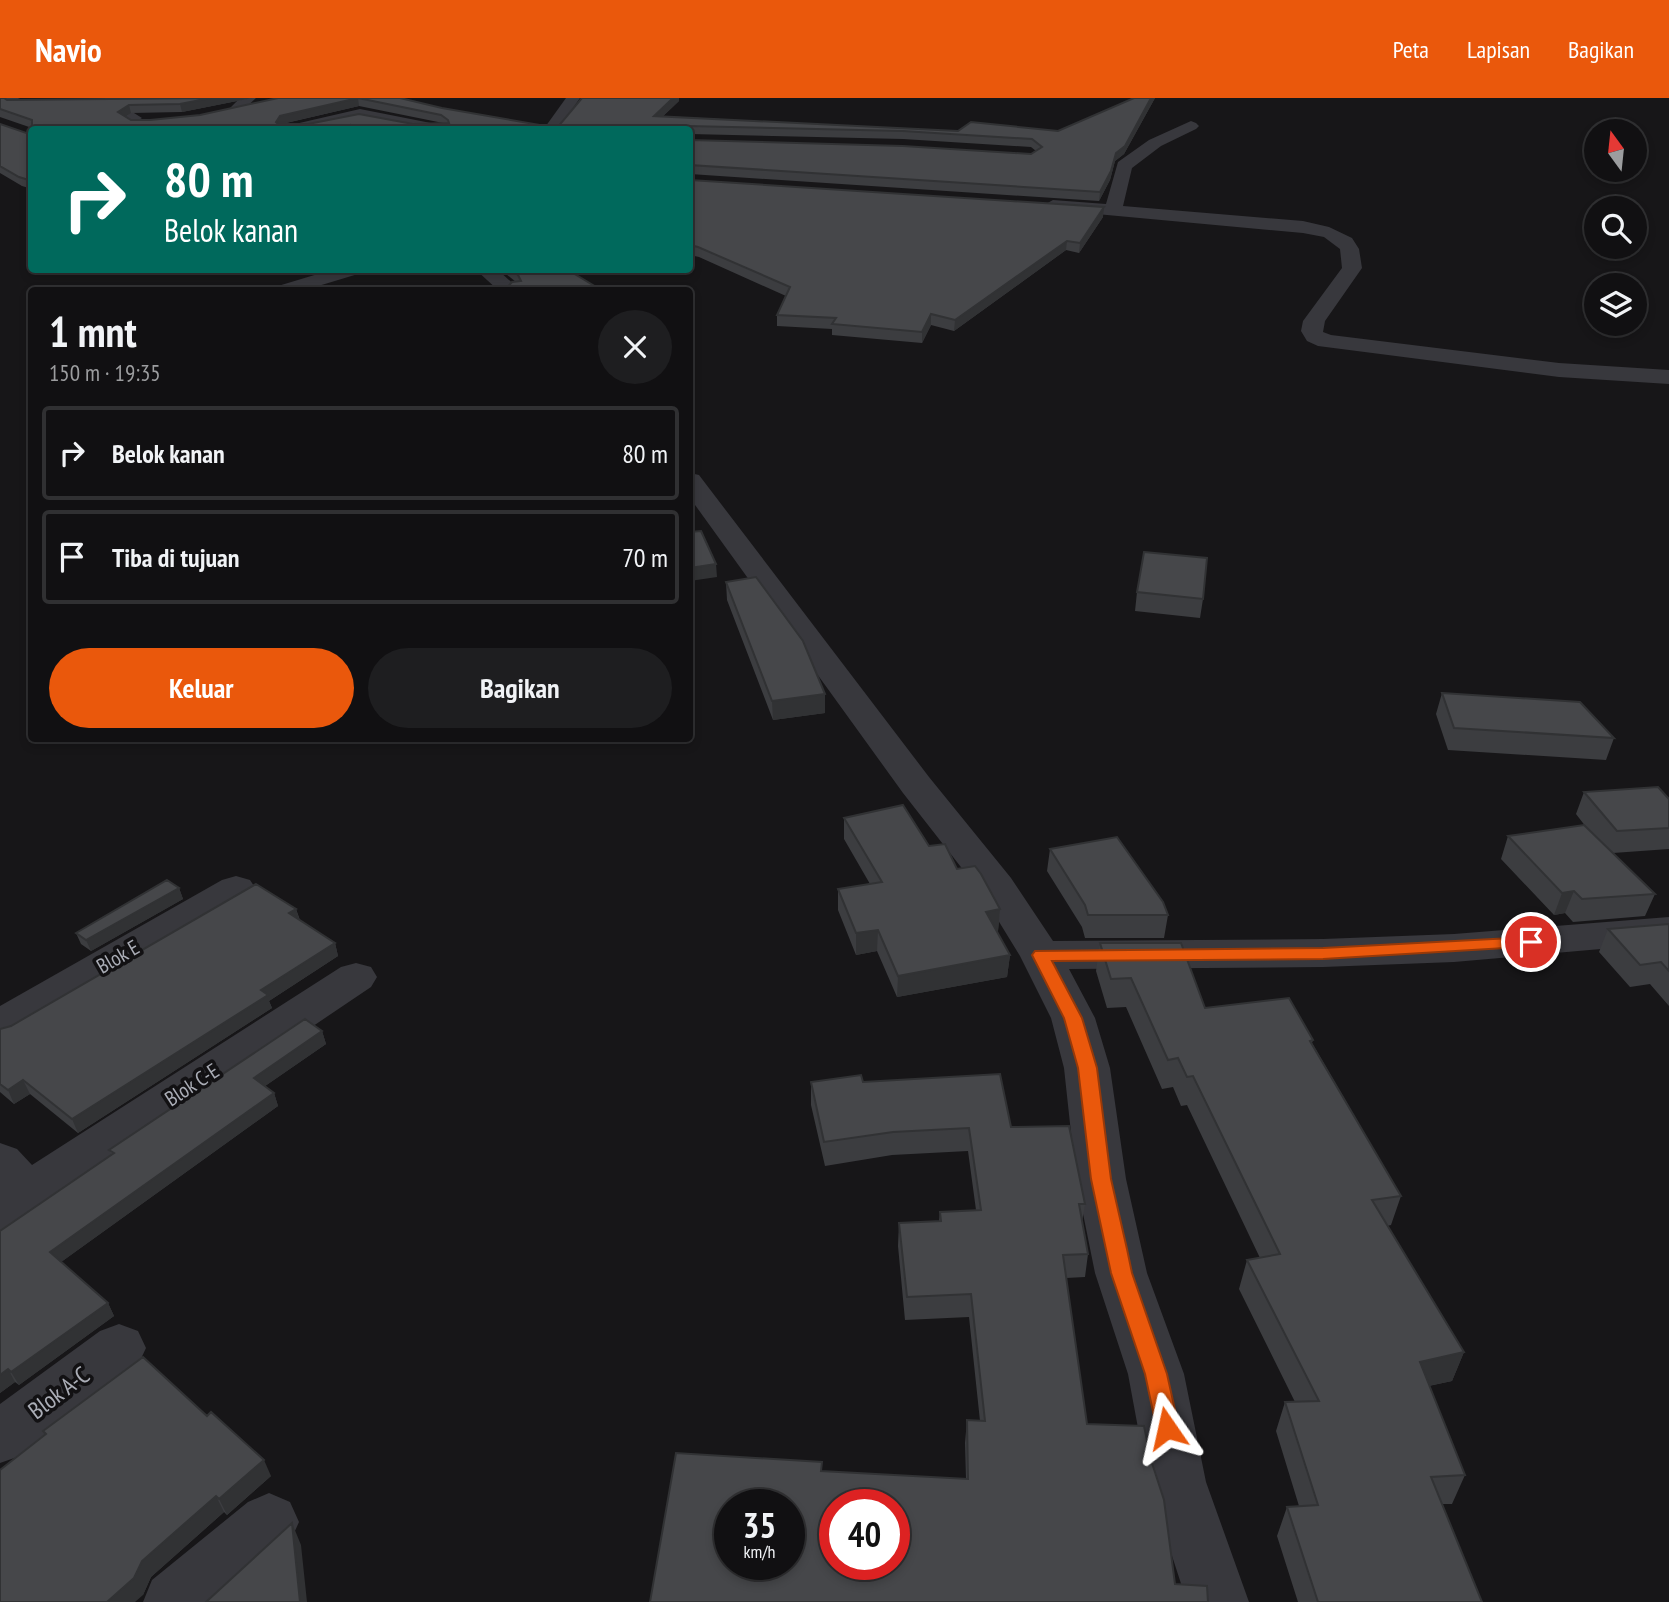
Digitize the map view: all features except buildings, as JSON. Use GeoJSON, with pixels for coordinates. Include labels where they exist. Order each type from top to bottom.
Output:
{"type":"FeatureCollection","features":[{"type":"Feature","properties":{"kind":"street"},"geometry":{"type":"LineString","coordinates":[[249,98],[230,110],[267,102]]}},
{"type":"Feature","properties":{"kind":"street"},"geometry":{"type":"LineString","coordinates":[[553,126],[573,98]]}},
{"type":"Feature","properties":{"kind":"street"},"geometry":{"type":"LineString","coordinates":[[7,99],[49,101]]}},
{"type":"Feature","properties":{"kind":"street"},"geometry":{"type":"LineString","coordinates":[[7,99],[47,118],[137,120]]}},
{"type":"Feature","properties":{"kind":"street"},"geometry":{"type":"LineString","coordinates":[[305,126],[353,115],[371,115],[424,126]]}},
{"type":"Feature","properties":{"kind":"street"},"geometry":{"type":"LineString","coordinates":[[401,126],[412,123]]}},
{"type":"Feature","properties":{"kind":"street"},"geometry":{"type":"LineString","coordinates":[[1122,236],[1124,166],[1155,143],[1191,125]]}},
{"type":"Feature","properties":{"kind":"street"},"geometry":{"type":"LineString","coordinates":[[1034,204],[1303,227],[1340,235],[1347,242],[1353,261],[1352,268],[1314,321],[1312,331],[1315,336],[1326,341],[1559,370],[1669,377]]}},
{"type":"Feature","properties":{"kind":"street"},"geometry":{"type":"LineString","coordinates":[[295,287],[341,273]]}},
{"type":"Feature","properties":{"kind":"street"},"geometry":{"type":"LineString","coordinates":[[490,273],[506,287]]}},
{"type":"Feature","properties":{"kind":"street"},"geometry":{"type":"LineString","coordinates":[[693,485],[916,785],[997,887],[1041,955],[1073,1018],[1087,1068],[1101,1179],[1122,1273],[1156,1374],[1177,1482],[1218,1602]]}},
{"type":"Feature","properties":{"kind":"street","name":"Blok E"},"geometry":{"type":"LineString","coordinates":[[0,1026],[236,889]]}},
{"type":"Feature","properties":{"kind":"street"},"geometry":{"type":"LineString","coordinates":[[1041,955],[1323,953],[1454,948],[1669,930]]}},
{"type":"Feature","properties":{"kind":"street","name":"Blok C-E"},"geometry":{"type":"LineString","coordinates":[[9,1188],[356,977]]}},
{"type":"Feature","properties":{"kind":"street","name":"Blok A-C"},"geometry":{"type":"LineString","coordinates":[[0,1437],[119,1348]]}},
{"type":"Feature","properties":{"kind":"street"},"geometry":{"type":"LineString","coordinates":[[174,1602],[269,1522]]}},
{"type":"Feature","properties":{"kind":"route"},"geometry":{"type":"LineString","coordinates":[[1167,1428],[1156,1374],[1116,1249],[1101,1179],[1087,1068],[1073,1018],[1041,955],[1323,953],[1531,942]]}}]}
